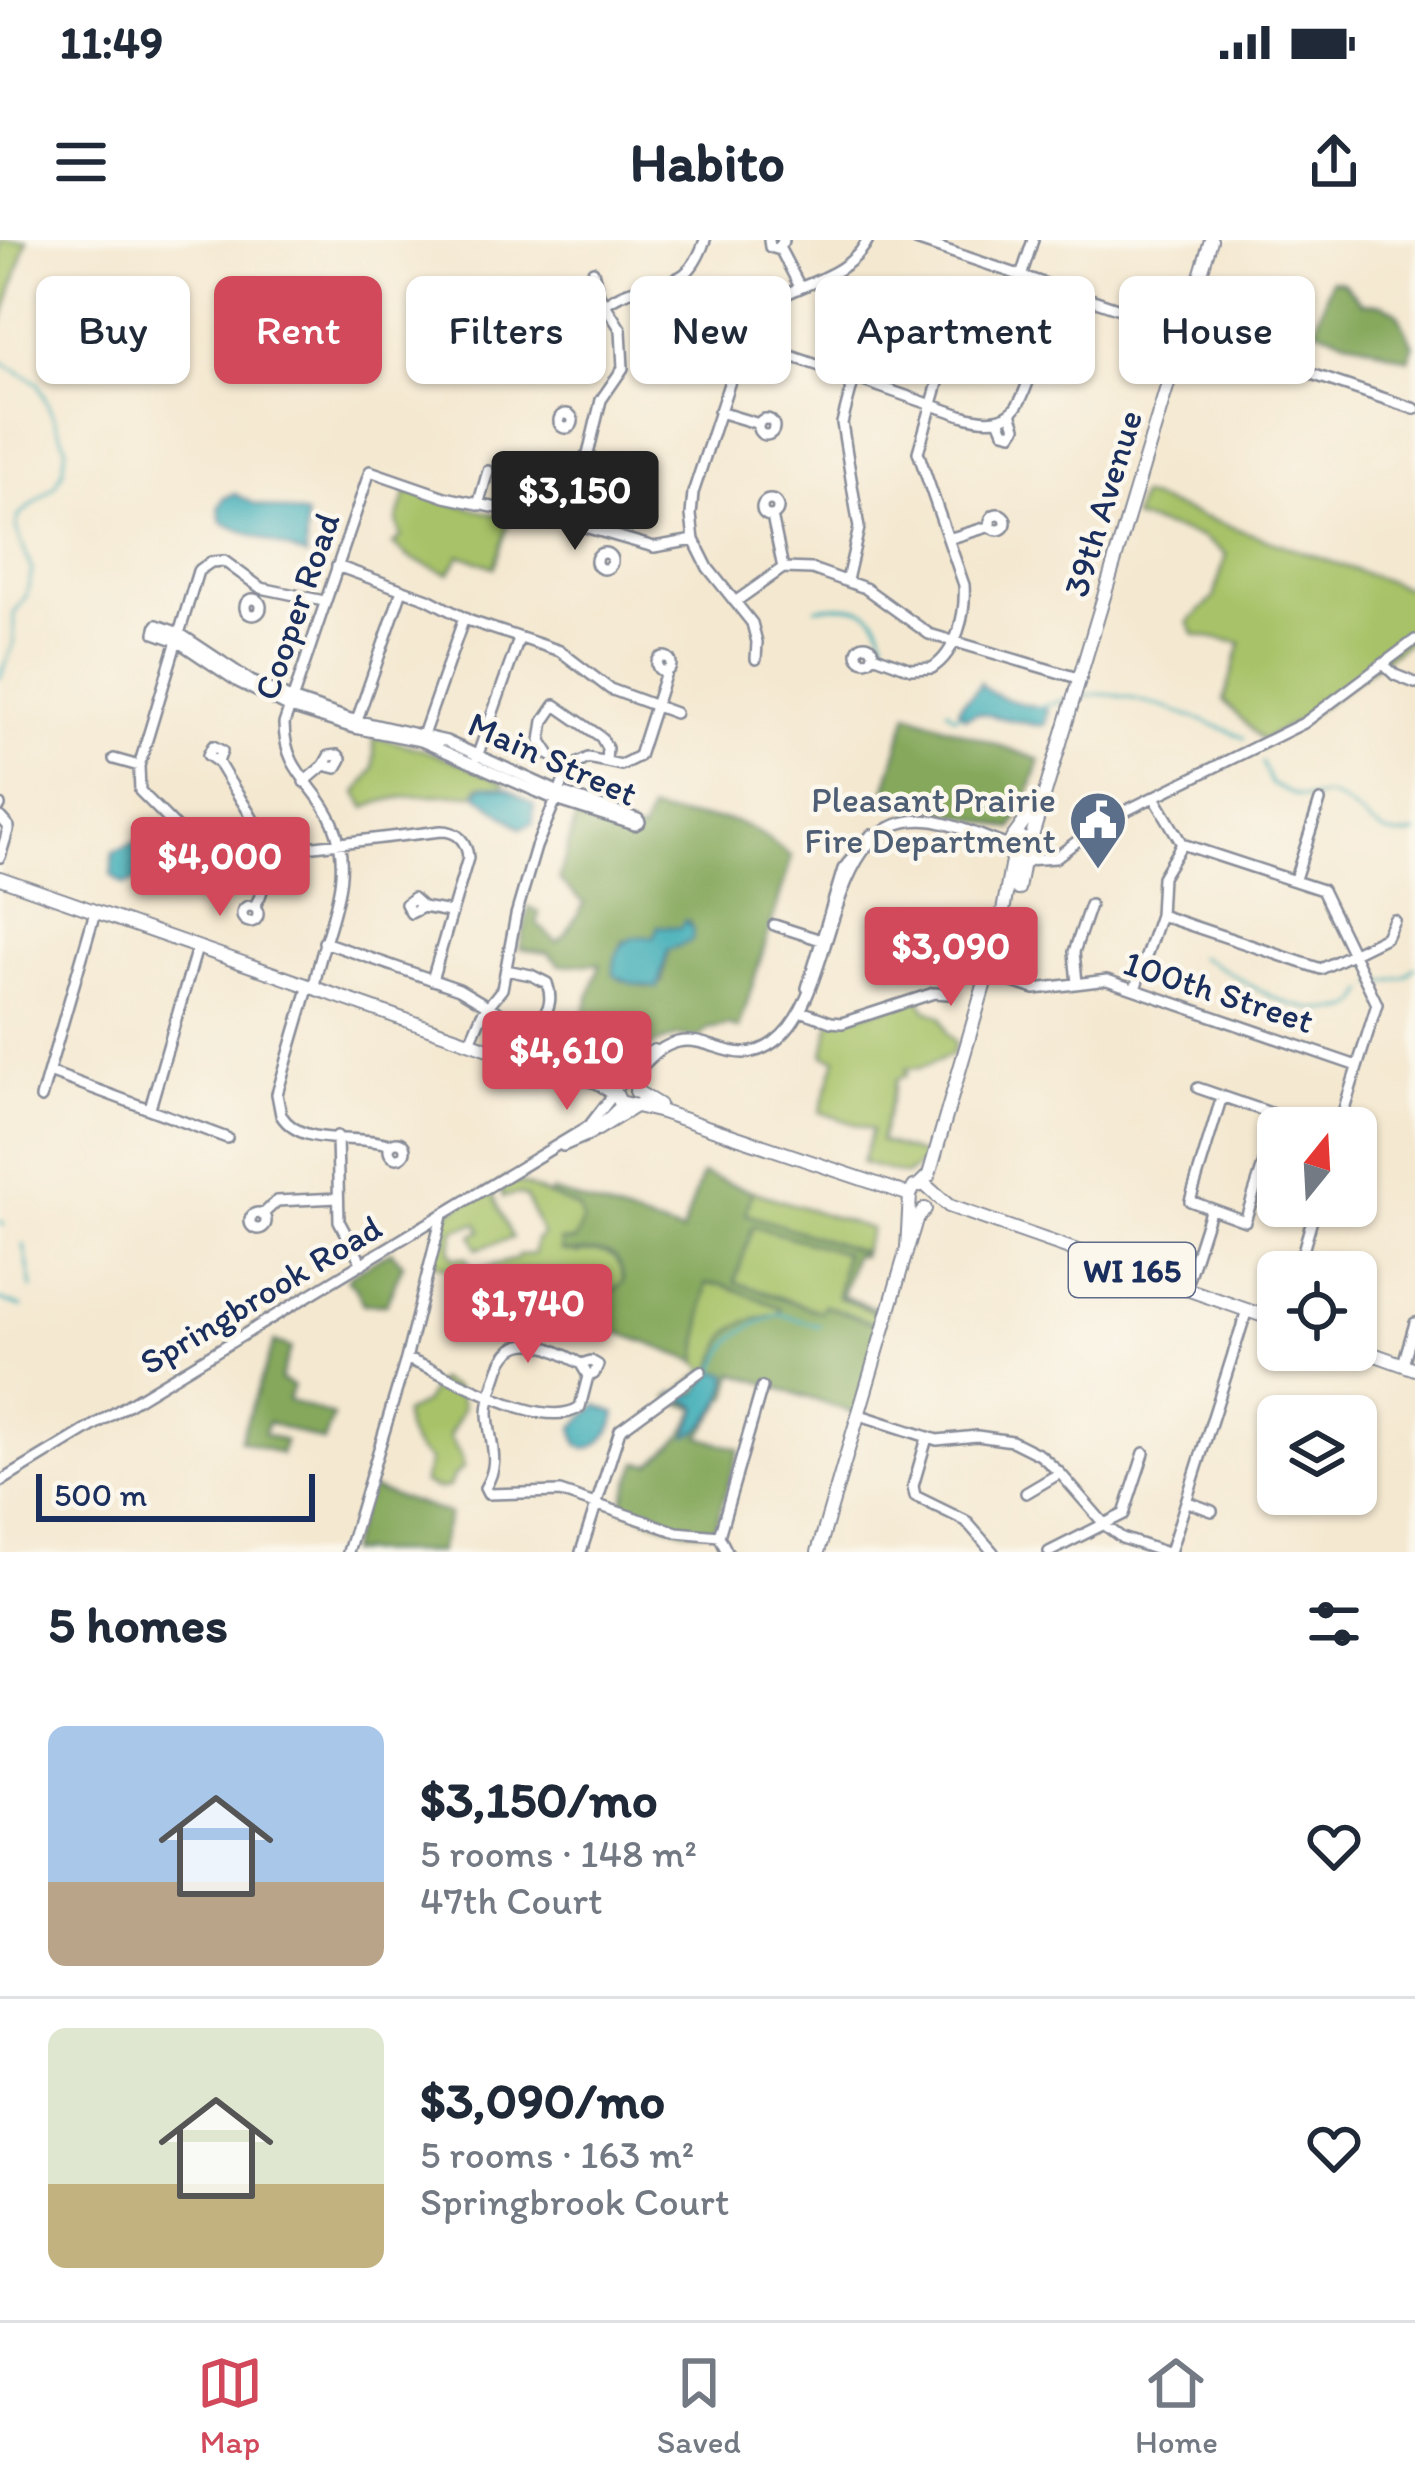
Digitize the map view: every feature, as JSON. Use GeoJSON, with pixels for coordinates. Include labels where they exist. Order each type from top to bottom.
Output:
{"type":"FeatureCollection","features":[{"type":"Feature","properties":{"kind":"main road","name":"39th Avenue"},"geometry":{"type":"LineString","coordinates":[[1200,276],[1210,240]]}},
{"type":"Feature","properties":{"kind":"main road","name":"39th Avenue"},"geometry":{"type":"LineString","coordinates":[[907,1250],[921,1191],[1017,895],[1022,850],[1080,682],[1169,384]]}},
{"type":"Feature","properties":{"kind":"main road","name":"39th Avenue"},"geometry":{"type":"LineString","coordinates":[[941,1138],[1033,810],[1070,713]]}},
{"type":"Feature","properties":{"kind":"main road","name":"WI 165"},"geometry":{"type":"LineString","coordinates":[[0,878],[542,1066],[921,1191],[1257,1314]]}},
{"type":"Feature","properties":{"kind":"main road"},"geometry":{"type":"LineString","coordinates":[[598,1129],[654,1052]]}},
{"type":"Feature","properties":{"kind":"main road","name":"39th Avenue"},"geometry":{"type":"LineString","coordinates":[[818,1552],[916,1220],[935,1200],[921,1191]]}},
{"type":"Feature","properties":{"kind":"main road","name":"WI 165"},"geometry":{"type":"LineString","coordinates":[[921,1191],[914,1205],[986,1218]]}},
{"type":"Feature","properties":{"kind":"main road"},"geometry":{"type":"LineString","coordinates":[[1377,1355],[1409,1366]]}},
{"type":"Feature","properties":{"kind":"street"},"geometry":{"type":"LineString","coordinates":[[606,304],[628,292],[680,280],[693,267],[705,240]]}},
{"type":"Feature","properties":{"kind":"street"},"geometry":{"type":"LineString","coordinates":[[769,240],[772,248],[782,244],[800,287]]}},
{"type":"Feature","properties":{"kind":"street"},"geometry":{"type":"LineString","coordinates":[[791,292],[841,268],[868,240]]}},
{"type":"Feature","properties":{"kind":"street"},"geometry":{"type":"LineString","coordinates":[[916,240],[1021,276],[1033,240]]}},
{"type":"Feature","properties":{"kind":"street"},"geometry":{"type":"LineString","coordinates":[[841,268],[845,276]]}},
{"type":"Feature","properties":{"kind":"street"},"geometry":{"type":"LineString","coordinates":[[593,271],[595,276]]}},
{"type":"Feature","properties":{"kind":"street"},"geometry":{"type":"LineString","coordinates":[[545,519],[555,489],[588,454],[602,400],[622,373],[621,330],[606,307]]}},
{"type":"Feature","properties":{"kind":"street"},"geometry":{"type":"LineString","coordinates":[[1315,374],[1415,409]]}},
{"type":"Feature","properties":{"kind":"street"},"geometry":{"type":"LineString","coordinates":[[728,384],[691,502],[694,540],[708,568],[752,623],[756,658]]}},
{"type":"Feature","properties":{"kind":"street"},"geometry":{"type":"LineString","coordinates":[[847,580],[859,528],[842,423],[852,384]]}},
{"type":"Feature","properties":{"kind":"street"},"geometry":{"type":"LineString","coordinates":[[872,384],[995,420],[1012,433],[1016,428],[1011,413]]}},
{"type":"Feature","properties":{"kind":"street"},"geometry":{"type":"LineString","coordinates":[[873,655],[911,669],[932,668],[953,643],[964,595],[918,457],[937,384]]}},
{"type":"Feature","properties":{"kind":"street"},"geometry":{"type":"LineString","coordinates":[[995,420],[1011,413],[1029,384]]}},
{"type":"Feature","properties":{"kind":"street"},"geometry":{"type":"LineString","coordinates":[[719,412],[759,424]]}},
{"type":"Feature","properties":{"kind":"street"},"geometry":{"type":"LineString","coordinates":[[573,423],[596,428]]}},
{"type":"Feature","properties":{"kind":"street","name":"Cooper Road"},"geometry":{"type":"LineString","coordinates":[[339,844],[329,815],[291,763],[286,744],[289,703],[370,471],[478,505]]}},
{"type":"Feature","properties":{"kind":"street"},"geometry":{"type":"LineString","coordinates":[[488,471],[478,505],[662,548],[694,540]]}},
{"type":"Feature","properties":{"kind":"street"},"geometry":{"type":"LineString","coordinates":[[772,516],[783,568]]}},
{"type":"Feature","properties":{"kind":"street"},"geometry":{"type":"LineString","coordinates":[[949,539],[991,526]]}},
{"type":"Feature","properties":{"kind":"street"},"geometry":{"type":"LineString","coordinates":[[605,554],[610,536]]}},
{"type":"Feature","properties":{"kind":"street"},"geometry":{"type":"LineString","coordinates":[[324,601],[261,587],[233,564],[217,560],[206,564],[194,579],[138,781],[145,798],[210,858],[448,831],[460,837],[467,862],[432,980]]}},
{"type":"Feature","properties":{"kind":"street"},"geometry":{"type":"LineString","coordinates":[[337,566],[464,619],[560,651],[610,689],[675,713]]}},
{"type":"Feature","properties":{"kind":"street"},"geometry":{"type":"LineString","coordinates":[[735,602],[783,568],[812,569],[872,592],[916,626],[953,643],[1080,682]]}},
{"type":"Feature","properties":{"kind":"street"},"geometry":{"type":"LineString","coordinates":[[255,599],[261,587]]}},
{"type":"Feature","properties":{"kind":"street"},"geometry":{"type":"LineString","coordinates":[[355,724],[402,590]]}},
{"type":"Feature","properties":{"kind":"street"},"geometry":{"type":"LineString","coordinates":[[422,737],[464,619]]}},
{"type":"Feature","properties":{"kind":"street","name":"Main Street"},"geometry":{"type":"LineString","coordinates":[[178,637],[248,688],[355,724],[422,737],[476,758],[557,796],[624,823],[635,826],[640,822],[557,796]]}},
{"type":"Feature","properties":{"kind":"street"},"geometry":{"type":"LineString","coordinates":[[476,758],[519,639]]}},
{"type":"Feature","properties":{"kind":"street"},"geometry":{"type":"LineString","coordinates":[[654,1052],[678,1042],[737,1055],[759,1051],[776,1041],[801,1010],[854,862],[887,832],[913,822],[934,821],[1022,850],[1058,855],[1101,823],[1304,723],[1415,640]]}},
{"type":"Feature","properties":{"kind":"street"},"geometry":{"type":"LineString","coordinates":[[1383,664],[1415,683]]}},
{"type":"Feature","properties":{"kind":"street"},"geometry":{"type":"LineString","coordinates":[[475,1043],[502,989],[515,915],[568,768],[583,759],[625,764],[639,756],[666,672]]}},
{"type":"Feature","properties":{"kind":"street"},"geometry":{"type":"LineString","coordinates":[[568,768],[545,751],[541,742],[544,721],[554,705],[601,737],[607,748],[606,761]]}},
{"type":"Feature","properties":{"kind":"street"},"geometry":{"type":"LineString","coordinates":[[114,759],[139,766]]}},
{"type":"Feature","properties":{"kind":"street"},"geometry":{"type":"LineString","coordinates":[[218,762],[259,826],[268,853],[267,879],[256,906]]}},
{"type":"Feature","properties":{"kind":"street"},"geometry":{"type":"LineString","coordinates":[[304,782],[325,765]]}},
{"type":"Feature","properties":{"kind":"street"},"geometry":{"type":"LineString","coordinates":[[1154,797],[1182,844],[1322,890],[1377,1004],[1344,1107]]}},
{"type":"Feature","properties":{"kind":"street"},"geometry":{"type":"LineString","coordinates":[[1295,879],[1320,801]]}},
{"type":"Feature","properties":{"kind":"street"},"geometry":{"type":"LineString","coordinates":[[0,817],[9,826],[0,857]]}},
{"type":"Feature","properties":{"kind":"street"},"geometry":{"type":"LineString","coordinates":[[339,844],[342,888],[308,985],[277,1099],[285,1122],[302,1133],[368,1138],[391,1145]]}},
{"type":"Feature","properties":{"kind":"street"},"geometry":{"type":"LineString","coordinates":[[1135,989],[1160,915],[1162,877],[1182,844]]}},
{"type":"Feature","properties":{"kind":"street"},"geometry":{"type":"LineString","coordinates":[[1077,983],[1074,952],[1090,905]]}},
{"type":"Feature","properties":{"kind":"street"},"geometry":{"type":"LineString","coordinates":[[423,908],[450,912]]}},
{"type":"Feature","properties":{"kind":"street"},"geometry":{"type":"LineString","coordinates":[[41,1098],[95,912]]}},
{"type":"Feature","properties":{"kind":"street"},"geometry":{"type":"LineString","coordinates":[[1160,915],[1321,969],[1386,937],[1394,920]]}},
{"type":"Feature","properties":{"kind":"street"},"geometry":{"type":"LineString","coordinates":[[775,925],[823,941]]}},
{"type":"Feature","properties":{"kind":"street"},"geometry":{"type":"LineString","coordinates":[[323,942],[432,980],[516,1023],[534,1023],[548,1011],[547,983],[506,970]]}},
{"type":"Feature","properties":{"kind":"street"},"geometry":{"type":"LineString","coordinates":[[150,1108],[197,948]]}},
{"type":"Feature","properties":{"kind":"street","name":"100th Street"},"geometry":{"type":"LineString","coordinates":[[993,976],[1035,989],[1107,980],[1357,1066]]}},
{"type":"Feature","properties":{"kind":"street"},"geometry":{"type":"LineString","coordinates":[[801,1010],[837,1023],[934,994],[949,994]]}},
{"type":"Feature","properties":{"kind":"street","name":"Springbrook Road"},"geometry":{"type":"LineString","coordinates":[[0,1482],[596,1121],[653,1058],[697,1044]]}},
{"type":"Feature","properties":{"kind":"street"},"geometry":{"type":"LineString","coordinates":[[49,1072],[227,1138]]}},
{"type":"Feature","properties":{"kind":"street"},"geometry":{"type":"LineString","coordinates":[[1198,1088],[1257,1108]]}},
{"type":"Feature","properties":{"kind":"street"},"geometry":{"type":"LineString","coordinates":[[1222,1096],[1190,1201],[1245,1221],[1257,1184]]}},
{"type":"Feature","properties":{"kind":"street","name":"Springbrook Road"},"geometry":{"type":"LineString","coordinates":[[547,1151],[598,1129]]}},
{"type":"Feature","properties":{"kind":"street"},"geometry":{"type":"LineString","coordinates":[[337,1136],[339,1220],[362,1264]]}},
{"type":"Feature","properties":{"kind":"street"},"geometry":{"type":"LineString","coordinates":[[262,1214],[278,1201],[338,1198]]}},
{"type":"Feature","properties":{"kind":"street"},"geometry":{"type":"LineString","coordinates":[[1185,1289],[1210,1211]]}},
{"type":"Feature","properties":{"kind":"street"},"geometry":{"type":"LineString","coordinates":[[348,1552],[405,1362],[442,1216]]}},
{"type":"Feature","properties":{"kind":"street"},"geometry":{"type":"LineString","coordinates":[[857,1414],[946,1442],[976,1436],[1012,1441],[1040,1455],[1060,1473],[1106,1526],[1123,1538],[1167,1552],[1188,1502],[1247,1310]]}},
{"type":"Feature","properties":{"kind":"street"},"geometry":{"type":"LineString","coordinates":[[1409,1366],[1415,1323]]}},
{"type":"Feature","properties":{"kind":"street"},"geometry":{"type":"LineString","coordinates":[[405,1362],[490,1397],[567,1414],[580,1407],[585,1397],[588,1376],[581,1364],[533,1344],[516,1345],[502,1358],[490,1397],[496,1456],[485,1488],[494,1496],[550,1492],[682,1533],[719,1536]]}},
{"type":"Feature","properties":{"kind":"street"},"geometry":{"type":"LineString","coordinates":[[580,1552],[620,1430],[701,1371]]}},
{"type":"Feature","properties":{"kind":"street"},"geometry":{"type":"LineString","coordinates":[[728,1552],[719,1536],[761,1387]]}},
{"type":"Feature","properties":{"kind":"street"},"geometry":{"type":"LineString","coordinates":[[928,1438],[915,1496],[966,1521],[993,1552]]}},
{"type":"Feature","properties":{"kind":"street"},"geometry":{"type":"LineString","coordinates":[[1049,1552],[1124,1514],[1144,1453]]}},
{"type":"Feature","properties":{"kind":"street"},"geometry":{"type":"LineString","coordinates":[[1026,1493],[1060,1473]]}},
{"type":"Feature","properties":{"kind":"street"},"geometry":{"type":"LineString","coordinates":[[1188,1502],[1212,1511]]}},
{"type":"Feature","properties":{"kind":"green space"},"geometry":{"type":"Polygon","coordinates":[[[0,240],[27,240],[0,328],[0,240]]]}},
{"type":"Feature","properties":{"kind":"green space"},"geometry":{"type":"Polygon","coordinates":[[[1331,280],[1343,282],[1362,303],[1383,304],[1397,312],[1413,345],[1408,359],[1315,329],[1331,280]]]}},
{"type":"Feature","properties":{"kind":"green space"},"geometry":{"type":"Polygon","coordinates":[[[407,490],[510,519],[494,567],[460,555],[449,574],[411,559],[393,544],[401,537],[397,521],[407,490]]]}},
{"type":"Feature","properties":{"kind":"green space"},"geometry":{"type":"Polygon","coordinates":[[[1140,495],[1415,591],[1415,636],[1315,711],[1262,740],[1224,701],[1241,643],[1195,635],[1188,622],[1214,598],[1226,554],[1201,537],[1133,518],[1140,495]]]}},
{"type":"Feature","properties":{"kind":"green space"},"geometry":{"type":"Polygon","coordinates":[[[908,713],[1040,760],[1012,829],[884,795],[908,713]]]}},
{"type":"Feature","properties":{"kind":"green space"},"geometry":{"type":"Polygon","coordinates":[[[374,737],[457,761],[504,783],[503,788],[479,786],[474,794],[405,797],[366,808],[357,793],[374,768],[374,737]]]}},
{"type":"Feature","properties":{"kind":"green space"},"geometry":{"type":"Polygon","coordinates":[[[650,811],[731,821],[792,857],[739,1029],[729,1025],[708,1029],[699,1038],[677,1036],[645,1048],[616,1068],[567,1066],[600,964],[560,965],[548,953],[520,949],[529,907],[539,912],[537,924],[557,942],[584,903],[559,880],[577,813],[641,833],[650,811]],[[689,921],[680,928],[659,926],[654,938],[623,941],[614,963],[619,979],[649,988],[662,982],[668,950],[693,929],[689,921]]]}},
{"type":"Feature","properties":{"kind":"green space"},"geometry":{"type":"Polygon","coordinates":[[[919,998],[925,1009],[941,1016],[956,1042],[952,1055],[906,1069],[907,1075],[897,1079],[880,1141],[924,1155],[921,1164],[906,1175],[862,1163],[872,1130],[820,1112],[836,1059],[824,1055],[830,1022],[919,998]]]}},
{"type":"Feature","properties":{"kind":"green space"},"geometry":{"type":"Polygon","coordinates":[[[702,1174],[752,1191],[746,1214],[863,1252],[854,1255],[842,1296],[885,1312],[857,1414],[734,1373],[728,1397],[722,1400],[729,1377],[712,1371],[728,1335],[740,1324],[778,1314],[781,1308],[724,1285],[706,1284],[697,1362],[548,1306],[557,1287],[603,1299],[623,1282],[621,1268],[610,1254],[561,1251],[561,1241],[575,1241],[583,1221],[578,1208],[549,1195],[552,1191],[682,1233],[702,1174]],[[753,1226],[735,1282],[821,1312],[824,1305],[876,1324],[878,1313],[838,1297],[844,1253],[753,1226]]]}},
{"type":"Feature","properties":{"kind":"green space"},"geometry":{"type":"Polygon","coordinates":[[[508,1178],[578,1208],[583,1221],[575,1241],[561,1241],[577,1254],[609,1254],[619,1264],[623,1282],[603,1299],[558,1288],[548,1305],[430,1262],[442,1216],[490,1188],[512,1238],[477,1249],[472,1235],[481,1231],[478,1223],[455,1229],[450,1250],[454,1258],[466,1257],[473,1271],[534,1254],[542,1235],[526,1197],[503,1197],[499,1184],[508,1178]]]}},
{"type":"Feature","properties":{"kind":"green space"},"geometry":{"type":"Polygon","coordinates":[[[752,1191],[871,1229],[863,1252],[745,1214],[752,1191]]]}},
{"type":"Feature","properties":{"kind":"green space"},"geometry":{"type":"Polygon","coordinates":[[[753,1226],[844,1253],[838,1297],[878,1313],[876,1324],[825,1305],[822,1312],[734,1282],[753,1226]]]}},
{"type":"Feature","properties":{"kind":"green space"},"geometry":{"type":"Polygon","coordinates":[[[391,1251],[403,1264],[386,1304],[363,1304],[347,1280],[391,1251]]]}},
{"type":"Feature","properties":{"kind":"green space"},"geometry":{"type":"Polygon","coordinates":[[[706,1283],[789,1310],[730,1371],[734,1375],[729,1387],[705,1427],[676,1448],[697,1408],[675,1403],[687,1400],[700,1407],[698,1432],[706,1417],[709,1373],[697,1394],[680,1391],[706,1370],[697,1362],[706,1283]]]}},
{"type":"Feature","properties":{"kind":"green space"},"geometry":{"type":"Polygon","coordinates":[[[274,1342],[291,1348],[280,1380],[293,1386],[288,1400],[333,1416],[324,1442],[268,1422],[264,1434],[285,1441],[281,1454],[240,1440],[274,1342]]]}},
{"type":"Feature","properties":{"kind":"green space"},"geometry":{"type":"Polygon","coordinates":[[[438,1380],[457,1389],[463,1408],[449,1437],[462,1457],[463,1468],[449,1487],[438,1489],[423,1483],[430,1460],[411,1441],[404,1413],[422,1404],[438,1380]]]}},
{"type":"Feature","properties":{"kind":"green space"},"geometry":{"type":"Polygon","coordinates":[[[674,1393],[700,1407],[693,1418],[697,1408],[668,1398],[674,1393]]]}},
{"type":"Feature","properties":{"kind":"green space"},"geometry":{"type":"Polygon","coordinates":[[[723,1403],[700,1437],[739,1449],[714,1530],[678,1528],[620,1507],[638,1462],[651,1464],[687,1428],[698,1432],[706,1417],[723,1403]]]}},
{"type":"Feature","properties":{"kind":"green space"},"geometry":{"type":"Polygon","coordinates":[[[367,1487],[449,1514],[439,1552],[348,1552],[367,1487]]]}},
{"type":"Feature","properties":{"kind":"water"},"geometry":{"type":"Polygon","coordinates":[[[235,494],[255,504],[306,515],[306,556],[222,523],[219,507],[224,498],[235,494]]]}},
{"type":"Feature","properties":{"kind":"water"},"geometry":{"type":"Polygon","coordinates":[[[980,683],[1002,698],[1048,710],[1045,725],[978,713],[965,717],[958,710],[980,683]]]}},
{"type":"Feature","properties":{"kind":"water"},"geometry":{"type":"Polygon","coordinates":[[[484,786],[508,789],[534,805],[533,824],[521,828],[478,796],[477,790],[484,786]]]}},
{"type":"Feature","properties":{"kind":"water"},"geometry":{"type":"Polygon","coordinates":[[[165,836],[173,876],[169,881],[143,878],[124,885],[111,875],[113,852],[148,837],[165,836]]]}},
{"type":"Feature","properties":{"kind":"water"},"geometry":{"type":"Polygon","coordinates":[[[685,920],[693,929],[692,941],[668,950],[657,988],[614,975],[619,949],[629,940],[654,938],[658,926],[680,928],[685,920]]]}},
{"type":"Feature","properties":{"kind":"water"},"geometry":{"type":"Polygon","coordinates":[[[712,1371],[728,1374],[725,1392],[709,1419],[687,1436],[699,1407],[678,1400],[674,1393],[697,1394],[712,1371]]]}},
{"type":"Feature","properties":{"kind":"water"},"geometry":{"type":"Polygon","coordinates":[[[597,1405],[616,1413],[615,1419],[602,1441],[585,1449],[573,1428],[597,1405]]]}},
{"type":"Feature","properties":{"kind":"waterway"},"geometry":{"type":"LineString","coordinates":[[0,361],[38,383],[66,446],[63,471],[54,487],[19,516],[16,527],[32,571],[26,596],[14,614],[14,643],[0,678]]}},
{"type":"Feature","properties":{"kind":"waterway"},"geometry":{"type":"LineString","coordinates":[[816,608],[861,609],[877,621],[884,644]]}},
{"type":"Feature","properties":{"kind":"waterway"},"geometry":{"type":"LineString","coordinates":[[1085,697],[1098,694],[1139,701],[1244,738]]}},
{"type":"Feature","properties":{"kind":"waterway"},"geometry":{"type":"LineString","coordinates":[[1035,708],[1067,699]]}},
{"type":"Feature","properties":{"kind":"waterway"},"geometry":{"type":"LineString","coordinates":[[947,709],[954,716],[960,714]]}},
{"type":"Feature","properties":{"kind":"waterway"},"geometry":{"type":"LineString","coordinates":[[1262,763],[1271,784],[1289,793],[1308,798],[1330,796],[1382,831],[1403,836],[1415,833]]}},
{"type":"Feature","properties":{"kind":"waterway"},"geometry":{"type":"LineString","coordinates":[[1199,957],[1275,998],[1308,1008],[1349,1009],[1366,991]]}},
{"type":"Feature","properties":{"kind":"waterway"},"geometry":{"type":"LineString","coordinates":[[1374,985],[1406,977],[1415,967]]}},
{"type":"Feature","properties":{"kind":"waterway"},"geometry":{"type":"LineString","coordinates":[[0,1221],[4,1225]]}},
{"type":"Feature","properties":{"kind":"waterway"},"geometry":{"type":"LineString","coordinates":[[24,1245],[32,1288]]}},
{"type":"Feature","properties":{"kind":"waterway"},"geometry":{"type":"LineString","coordinates":[[0,1300],[22,1307]]}},
{"type":"Feature","properties":{"kind":"waterway"},"geometry":{"type":"LineString","coordinates":[[715,1371],[733,1340],[766,1319],[779,1314],[820,1326]]}},
{"type":"Feature","properties":{"kind":"place","name":"Pleasant Prairie Fire Department"},"geometry":{"type":"Point","coordinates":[1098,871]}}]}
